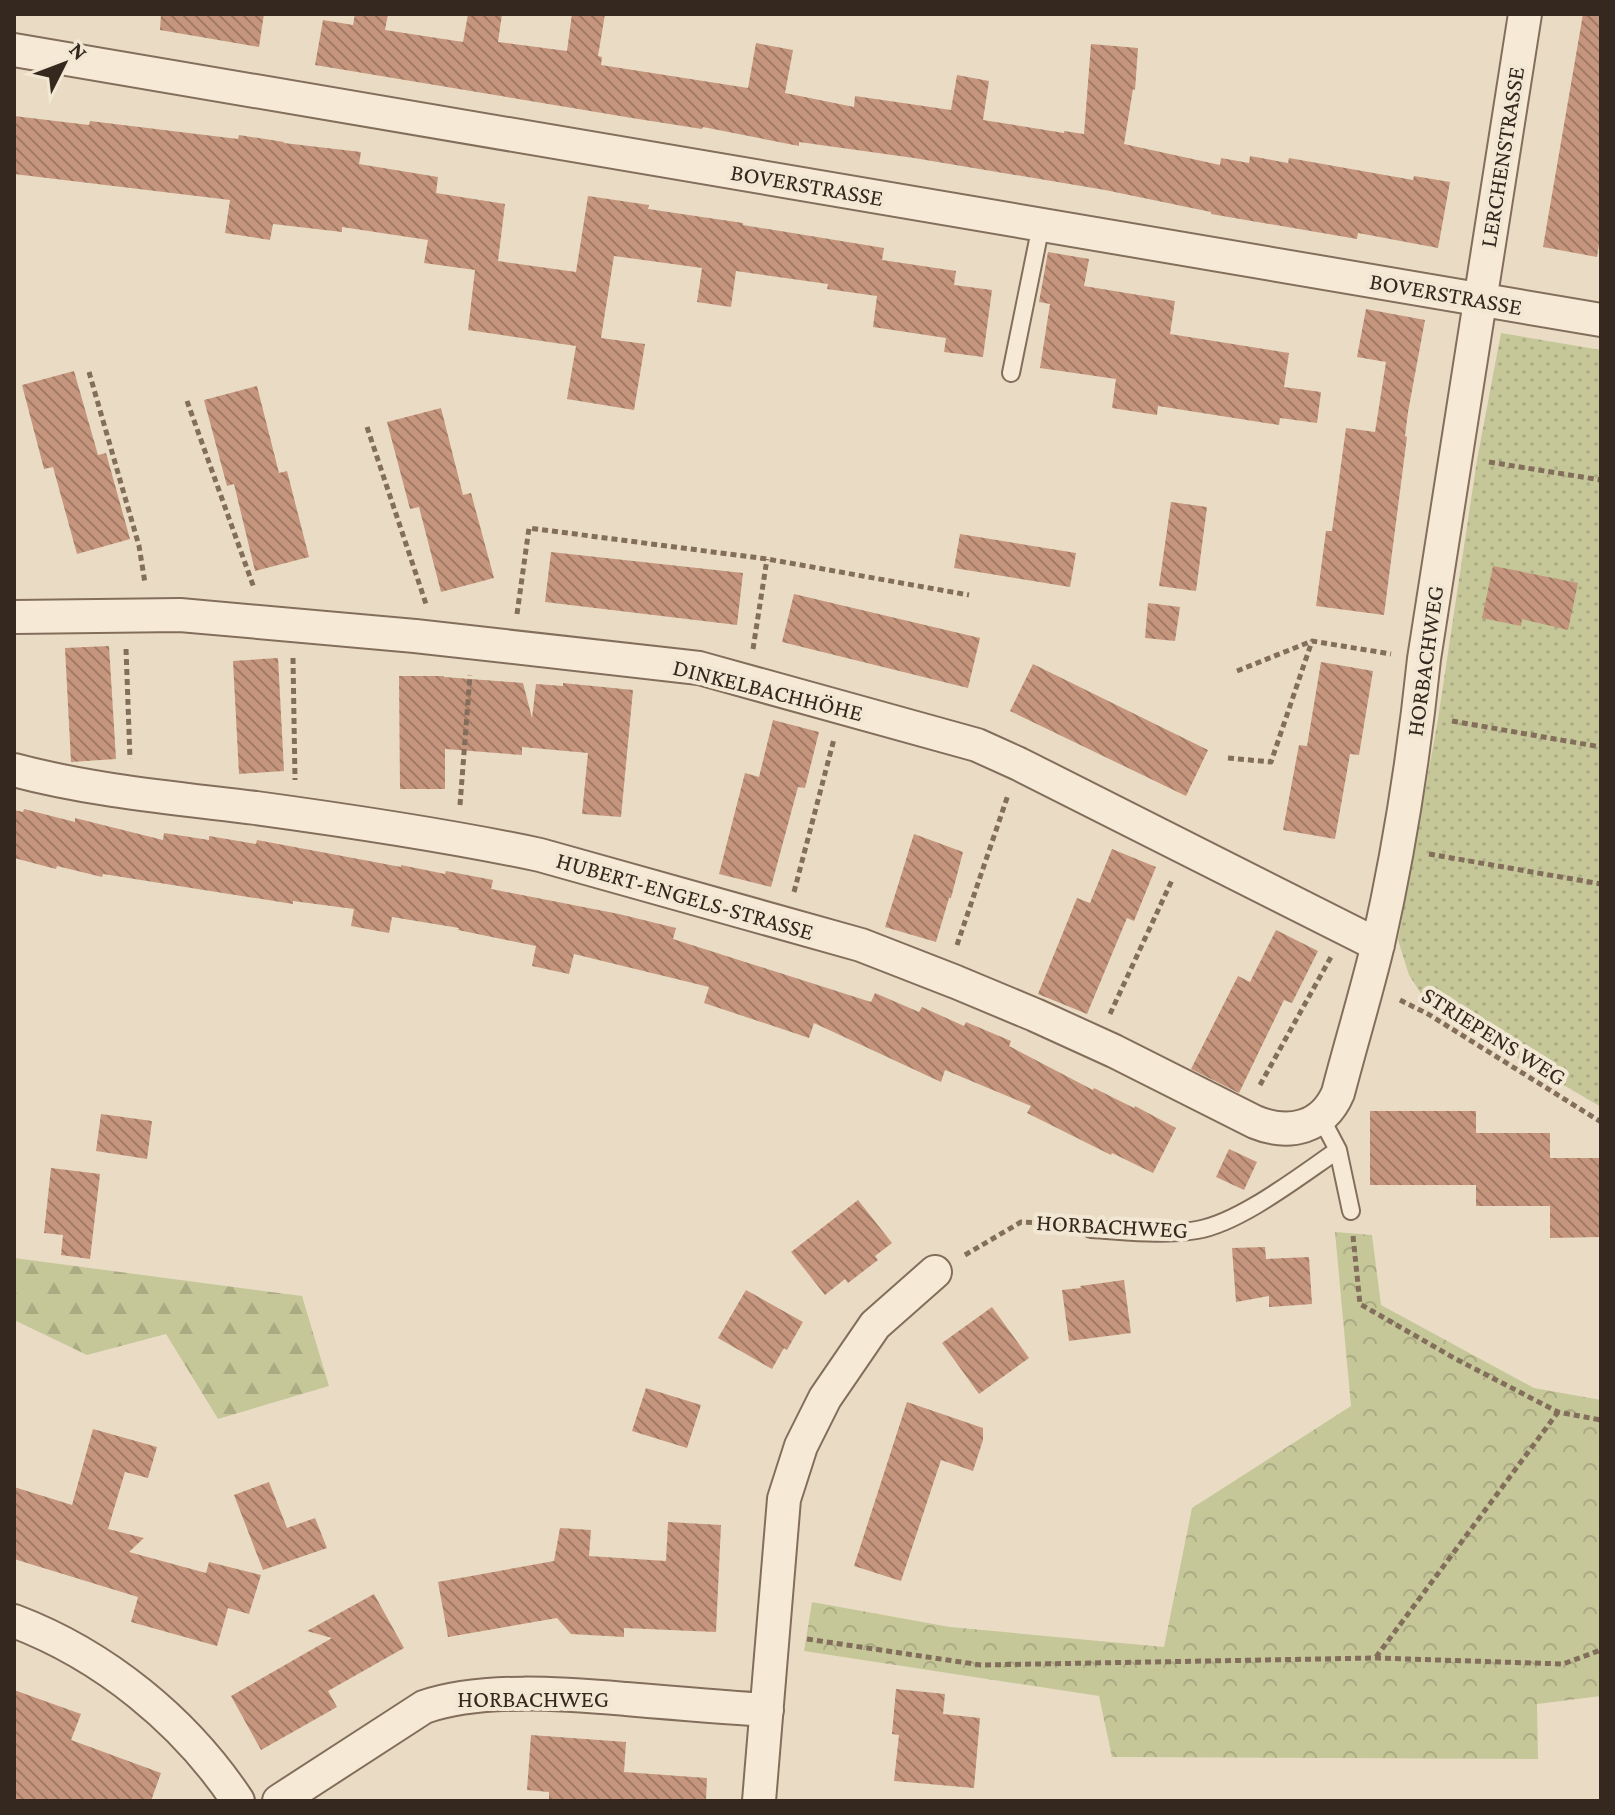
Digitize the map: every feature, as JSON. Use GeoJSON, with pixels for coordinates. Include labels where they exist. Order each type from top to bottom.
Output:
{"type":"FeatureCollection","features":[{"type":"Feature","properties":{"kind":"street","name":"LERCHENSTRASSE"},"geometry":{"type":"LineString","coordinates":[[1480,301],[1525,14]]}},
{"type":"Feature","properties":{"kind":"street","name":"BOVERSTRASSE"},"geometry":{"type":"LineString","coordinates":[[14,50],[1601,320]]}},
{"type":"Feature","properties":{"kind":"street","name":"HORBACHWEG"},"geometry":{"type":"LineString","coordinates":[[1320,1116],[1332,1107],[1338,1093],[1378,945],[1397,847],[1480,301]]}},
{"type":"Feature","properties":{"kind":"street","name":"DINKELBACHHÖHE"},"geometry":{"type":"LineString","coordinates":[[14,617],[180,615],[472,642],[699,668],[977,745],[1378,945]]}},
{"type":"Feature","properties":{"kind":"street","name":"HUBERT-ENGELS-STRASSE"},"geometry":{"type":"LineString","coordinates":[[14,770],[51,780],[131,793],[305,815],[540,855],[861,945],[1035,1015],[1271,1129],[1300,1127],[1320,1116]]}},
{"type":"Feature","properties":{"kind":"street"},"geometry":{"type":"LineString","coordinates":[[759,1801],[784,1499],[801,1446],[825,1398],[875,1325],[935,1272]]}},
{"type":"Feature","properties":{"kind":"street"},"geometry":{"type":"LineString","coordinates":[[14,1621],[59,1641],[99,1664],[151,1703],[203,1754],[238,1801]]}},
{"type":"Feature","properties":{"kind":"street","name":"HORBACHWEG"},"geometry":{"type":"LineString","coordinates":[[279,1801],[424,1707],[445,1700],[563,1694],[767,1710]]}},
{"type":"Feature","properties":{"kind":"lane"},"geometry":{"type":"LineString","coordinates":[[1011,373],[1041,225]]}},
{"type":"Feature","properties":{"kind":"lane"},"geometry":{"type":"LineString","coordinates":[[1320,1116],[1338,1150],[1351,1211]]}},
{"type":"Feature","properties":{"kind":"lane","name":"HORBACHWEG"},"geometry":{"type":"LineString","coordinates":[[1091,1229],[1201,1230],[1255,1205],[1338,1150]]}},
{"type":"Feature","properties":{"kind":"path"},"geometry":{"type":"LineString","coordinates":[[89,372],[139,546],[131,793]]}},
{"type":"Feature","properties":{"kind":"path"},"geometry":{"type":"LineString","coordinates":[[187,401],[279,624],[296,775]]}},
{"type":"Feature","properties":{"kind":"path"},"geometry":{"type":"LineString","coordinates":[[367,427],[438,639]]}},
{"type":"Feature","properties":{"kind":"path"},"geometry":{"type":"LineString","coordinates":[[1457,455],[1601,480]]}},
{"type":"Feature","properties":{"kind":"path"},"geometry":{"type":"LineString","coordinates":[[513,647],[529,528],[767,559],[969,595]]}},
{"type":"Feature","properties":{"kind":"path"},"geometry":{"type":"LineString","coordinates":[[748,681],[767,559]]}},
{"type":"Feature","properties":{"kind":"path"},"geometry":{"type":"LineString","coordinates":[[1237,671],[1312,641],[1424,659]]}},
{"type":"Feature","properties":{"kind":"path"},"geometry":{"type":"LineString","coordinates":[[1228,758],[1271,762],[1312,641]]}},
{"type":"Feature","properties":{"kind":"path"},"geometry":{"type":"LineString","coordinates":[[461,794],[472,642]]}},
{"type":"Feature","properties":{"kind":"path"},"geometry":{"type":"LineString","coordinates":[[785,924],[843,707]]}},
{"type":"Feature","properties":{"kind":"path"},"geometry":{"type":"LineString","coordinates":[[1418,714],[1601,747]]}},
{"type":"Feature","properties":{"kind":"path"},"geometry":{"type":"LineString","coordinates":[[946,978],[1019,764]]}},
{"type":"Feature","properties":{"kind":"path"},"geometry":{"type":"LineString","coordinates":[[1397,847],[1601,884]]}},
{"type":"Feature","properties":{"kind":"path"},"geometry":{"type":"LineString","coordinates":[[1096,1043],[1187,848]]}},
{"type":"Feature","properties":{"kind":"path"},"geometry":{"type":"LineString","coordinates":[[1243,1116],[1347,929]]}},
{"type":"Feature","properties":{"kind":"path","name":"STRIEPENS WEG"},"geometry":{"type":"LineString","coordinates":[[1368,982],[1428,1014],[1601,1122]]}},
{"type":"Feature","properties":{"kind":"path"},"geometry":{"type":"LineString","coordinates":[[1351,1211],[1360,1304],[1558,1412],[1601,1420]]}},
{"type":"Feature","properties":{"kind":"path","name":"HORBACHWEG"},"geometry":{"type":"LineString","coordinates":[[935,1272],[1021,1222],[1091,1229]]}},
{"type":"Feature","properties":{"kind":"path"},"geometry":{"type":"LineString","coordinates":[[1376,1658],[1558,1412]]}},
{"type":"Feature","properties":{"kind":"path"},"geometry":{"type":"LineString","coordinates":[[773,1635],[825,1640],[981,1665],[1376,1658],[1563,1664],[1601,1650]]}},
{"type":"Feature","properties":{"kind":"green space"},"geometry":{"type":"Polygon","coordinates":[[[1501,333],[1601,350],[1601,1107],[1429,1006],[1409,975],[1398,940],[1438,719],[1477,460],[1501,333]]]}},
{"type":"Feature","properties":{"kind":"green space"},"geometry":{"type":"Polygon","coordinates":[[[1335,1232],[1372,1235],[1381,1305],[1534,1388],[1601,1400],[1601,1696],[1537,1704],[1538,1759],[1112,1757],[1099,1696],[804,1651],[812,1602],[950,1627],[1164,1647],[1192,1508],[1351,1406],[1335,1232]]]}},
{"type":"Feature","properties":{"kind":"green space"},"geometry":{"type":"Polygon","coordinates":[[[14,1258],[302,1296],[329,1386],[218,1419],[166,1334],[87,1355],[14,1320],[14,1258]]]}},
{"type":"Feature","properties":{"kind":"building"},"geometry":{"type":"Polygon","coordinates":[[[161,14],[264,14],[259,47],[160,30],[161,14]]]}},
{"type":"Feature","properties":{"kind":"building"},"geometry":{"type":"Polygon","coordinates":[[[355,14],[388,14],[385,30],[463,42],[468,14],[502,14],[498,42],[567,51],[572,14],[605,14],[598,56],[602,57],[601,65],[748,88],[756,43],[793,50],[785,93],[854,107],[855,96],[951,110],[957,75],[989,81],[983,120],[1084,134],[1091,44],[1138,48],[1135,90],[1124,144],[1220,165],[1221,158],[1249,163],[1250,156],[1288,163],[1289,158],[1413,180],[1414,176],[1450,182],[1438,248],[1358,233],[1357,239],[1211,214],[1105,190],[914,158],[799,142],[799,146],[703,127],[315,65],[323,20],[353,25],[355,14]]]}},
{"type":"Feature","properties":{"kind":"building"},"geometry":{"type":"Polygon","coordinates":[[[1583,14],[1601,14],[1601,232],[1597,257],[1543,247],[1583,14]]]}},
{"type":"Feature","properties":{"kind":"building"},"geometry":{"type":"Polygon","coordinates":[[[14,116],[89,125],[90,121],[238,139],[239,135],[361,152],[359,164],[438,177],[436,193],[505,204],[498,261],[576,272],[588,196],[649,205],[648,209],[884,248],[882,260],[956,271],[954,285],[992,290],[983,357],[944,352],[946,338],[873,327],[877,296],[827,289],[828,284],[736,271],[731,307],[697,302],[702,268],[614,256],[601,338],[645,344],[634,410],[567,399],[576,346],[468,330],[475,270],[424,263],[428,240],[342,227],[342,232],[273,224],[270,240],[225,233],[230,200],[14,174],[14,116]]]}},
{"type":"Feature","properties":{"kind":"building"},"geometry":{"type":"Polygon","coordinates":[[[1048,252],[1089,259],[1084,286],[1175,301],[1170,334],[1289,353],[1284,387],[1321,392],[1317,423],[1280,418],[1279,425],[1158,406],[1157,415],[1112,408],[1116,379],[1040,368],[1050,304],[1039,302],[1048,252]]]}},
{"type":"Feature","properties":{"kind":"building"},"geometry":{"type":"Polygon","coordinates":[[[1366,309],[1425,320],[1408,412],[1384,615],[1316,606],[1326,531],[1332,531],[1346,428],[1375,432],[1386,362],[1357,357],[1366,309]]]}},
{"type":"Feature","properties":{"kind":"building"},"geometry":{"type":"Polygon","coordinates":[[[74,371],[98,455],[106,453],[130,539],[77,554],[53,467],[44,469],[22,385],[74,371]]]}},
{"type":"Feature","properties":{"kind":"building"},"geometry":{"type":"Polygon","coordinates":[[[257,386],[279,473],[287,471],[309,557],[255,571],[234,484],[227,486],[204,400],[257,386]]]}},
{"type":"Feature","properties":{"kind":"building"},"geometry":{"type":"Polygon","coordinates":[[[441,408],[463,495],[471,493],[494,578],[441,592],[419,507],[410,509],[387,422],[441,408]]]}},
{"type":"Feature","properties":{"kind":"building"},"geometry":{"type":"Polygon","coordinates":[[[1171,502],[1207,507],[1196,591],[1159,586],[1171,502]]]}},
{"type":"Feature","properties":{"kind":"building"},"geometry":{"type":"Polygon","coordinates":[[[960,534],[1076,553],[1070,587],[954,568],[960,534]]]}},
{"type":"Feature","properties":{"kind":"building"},"geometry":{"type":"Polygon","coordinates":[[[551,552],[743,573],[737,625],[545,602],[551,552]]]}},
{"type":"Feature","properties":{"kind":"building"},"geometry":{"type":"Polygon","coordinates":[[[1493,566],[1578,583],[1568,630],[1522,619],[1521,626],[1482,618],[1493,566]]]}},
{"type":"Feature","properties":{"kind":"building"},"geometry":{"type":"Polygon","coordinates":[[[794,594],[980,638],[968,688],[782,642],[794,594]]]}},
{"type":"Feature","properties":{"kind":"building"},"geometry":{"type":"Polygon","coordinates":[[[1148,603],[1180,607],[1175,641],[1145,638],[1148,603]]]}},
{"type":"Feature","properties":{"kind":"building"},"geometry":{"type":"Polygon","coordinates":[[[109,646],[116,759],[71,762],[65,648],[109,646]]]}},
{"type":"Feature","properties":{"kind":"building"},"geometry":{"type":"Polygon","coordinates":[[[278,658],[284,771],[239,774],[233,661],[278,658]]]}},
{"type":"Feature","properties":{"kind":"building"},"geometry":{"type":"Polygon","coordinates":[[[1321,662],[1373,671],[1359,755],[1350,754],[1335,839],[1283,830],[1299,745],[1307,746],[1321,662]]]}},
{"type":"Feature","properties":{"kind":"building"},"geometry":{"type":"Polygon","coordinates":[[[1033,664],[1208,750],[1186,796],[1010,711],[1033,664]]]}},
{"type":"Feature","properties":{"kind":"building"},"geometry":{"type":"Polygon","coordinates":[[[399,676],[444,676],[523,683],[532,718],[536,684],[563,686],[563,683],[633,690],[621,817],[582,814],[588,753],[522,747],[522,755],[445,749],[445,789],[400,789],[399,676]]]}},
{"type":"Feature","properties":{"kind":"building"},"geometry":{"type":"Polygon","coordinates":[[[773,720],[819,732],[805,788],[798,787],[771,887],[719,874],[745,773],[759,777],[773,720]]]}},
{"type":"Feature","properties":{"kind":"building"},"geometry":{"type":"Polygon","coordinates":[[[24,809],[163,840],[164,833],[256,844],[257,840],[401,867],[445,874],[446,871],[493,880],[491,889],[676,928],[673,939],[871,1002],[875,993],[919,1012],[922,1007],[964,1026],[966,1022],[1011,1041],[1009,1046],[1093,1090],[1135,1106],[1176,1128],[1153,1173],[1027,1113],[1031,1106],[945,1070],[941,1082],[814,1023],[809,1038],[704,1003],[709,987],[574,954],[569,974],[532,966],[536,946],[459,928],[392,917],[389,933],[351,926],[354,909],[293,901],[293,904],[103,874],[102,877],[14,858],[14,810],[23,812],[24,809]]]}},
{"type":"Feature","properties":{"kind":"building"},"geometry":{"type":"Polygon","coordinates":[[[914,834],[963,852],[936,942],[885,927],[914,834]]]}},
{"type":"Feature","properties":{"kind":"building"},"geometry":{"type":"Polygon","coordinates":[[[1112,849],[1156,867],[1134,921],[1127,918],[1087,1014],[1038,994],[1077,898],[1090,903],[1112,849]]]}},
{"type":"Feature","properties":{"kind":"building"},"geometry":{"type":"Polygon","coordinates":[[[1276,930],[1318,951],[1292,1003],[1284,1000],[1239,1093],[1191,1069],[1238,976],[1250,982],[1276,930]]]}},
{"type":"Feature","properties":{"kind":"building"},"geometry":{"type":"Polygon","coordinates":[[[1370,1111],[1476,1111],[1476,1133],[1550,1133],[1550,1158],[1601,1158],[1601,1237],[1550,1238],[1550,1206],[1476,1206],[1476,1185],[1370,1185],[1370,1111]]]}},
{"type":"Feature","properties":{"kind":"building"},"geometry":{"type":"Polygon","coordinates":[[[101,1114],[152,1121],[147,1159],[96,1151],[101,1114]]]}},
{"type":"Feature","properties":{"kind":"building"},"geometry":{"type":"Polygon","coordinates":[[[1229,1149],[1257,1162],[1244,1190],[1216,1177],[1229,1149]]]}},
{"type":"Feature","properties":{"kind":"building"},"geometry":{"type":"Polygon","coordinates":[[[51,1168],[100,1174],[90,1259],[61,1255],[63,1235],[44,1233],[51,1168]]]}},
{"type":"Feature","properties":{"kind":"building"},"geometry":{"type":"Polygon","coordinates":[[[858,1200],[892,1243],[875,1256],[878,1260],[848,1283],[845,1279],[825,1295],[791,1252],[858,1200]]]}},
{"type":"Feature","properties":{"kind":"building"},"geometry":{"type":"Polygon","coordinates":[[[1265,1247],[1266,1259],[1309,1257],[1312,1304],[1269,1307],[1269,1296],[1236,1302],[1232,1248],[1265,1247]]]}},
{"type":"Feature","properties":{"kind":"building"},"geometry":{"type":"Polygon","coordinates":[[[1124,1280],[1131,1333],[1069,1341],[1062,1290],[1124,1280]]]}},
{"type":"Feature","properties":{"kind":"building"},"geometry":{"type":"Polygon","coordinates":[[[746,1290],[803,1322],[772,1369],[718,1338],[746,1290]]]}},
{"type":"Feature","properties":{"kind":"building"},"geometry":{"type":"Polygon","coordinates":[[[992,1307],[1029,1358],[979,1394],[942,1343],[992,1307]]]}},
{"type":"Feature","properties":{"kind":"building"},"geometry":{"type":"Polygon","coordinates":[[[646,1388],[701,1405],[687,1448],[632,1431],[646,1388]]]}},
{"type":"Feature","properties":{"kind":"building"},"geometry":{"type":"Polygon","coordinates":[[[907,1402],[983,1428],[983,1440],[973,1471],[941,1460],[901,1581],[854,1566],[907,1402]]]}},
{"type":"Feature","properties":{"kind":"building"},"geometry":{"type":"Polygon","coordinates":[[[93,1429],[157,1447],[148,1478],[125,1472],[108,1529],[144,1538],[129,1552],[206,1573],[209,1562],[261,1575],[249,1614],[228,1608],[217,1646],[131,1622],[138,1597],[14,1559],[14,1487],[72,1505],[93,1429]]]}},
{"type":"Feature","properties":{"kind":"building"},"geometry":{"type":"Polygon","coordinates":[[[269,1482],[287,1528],[315,1518],[327,1548],[263,1570],[234,1495],[269,1482]]]}},
{"type":"Feature","properties":{"kind":"building"},"geometry":{"type":"Polygon","coordinates":[[[668,1522],[721,1525],[716,1632],[624,1628],[624,1637],[571,1634],[557,1618],[448,1637],[438,1582],[554,1561],[560,1528],[591,1530],[589,1556],[666,1561],[668,1522]]]}},
{"type":"Feature","properties":{"kind":"building"},"geometry":{"type":"Polygon","coordinates":[[[374,1594],[404,1648],[328,1691],[337,1707],[261,1750],[231,1696],[332,1638],[307,1631],[374,1594]]]}},
{"type":"Feature","properties":{"kind":"building"},"geometry":{"type":"Polygon","coordinates":[[[896,1689],[945,1694],[943,1714],[980,1718],[974,1788],[894,1781],[899,1735],[892,1734],[896,1689]]]}},
{"type":"Feature","properties":{"kind":"building"},"geometry":{"type":"Polygon","coordinates":[[[14,1690],[81,1714],[71,1740],[161,1773],[151,1801],[14,1801],[14,1690]]]}},
{"type":"Feature","properties":{"kind":"building"},"geometry":{"type":"Polygon","coordinates":[[[531,1735],[626,1742],[624,1772],[707,1778],[706,1801],[549,1801],[549,1792],[527,1790],[531,1735]]]}}]}
